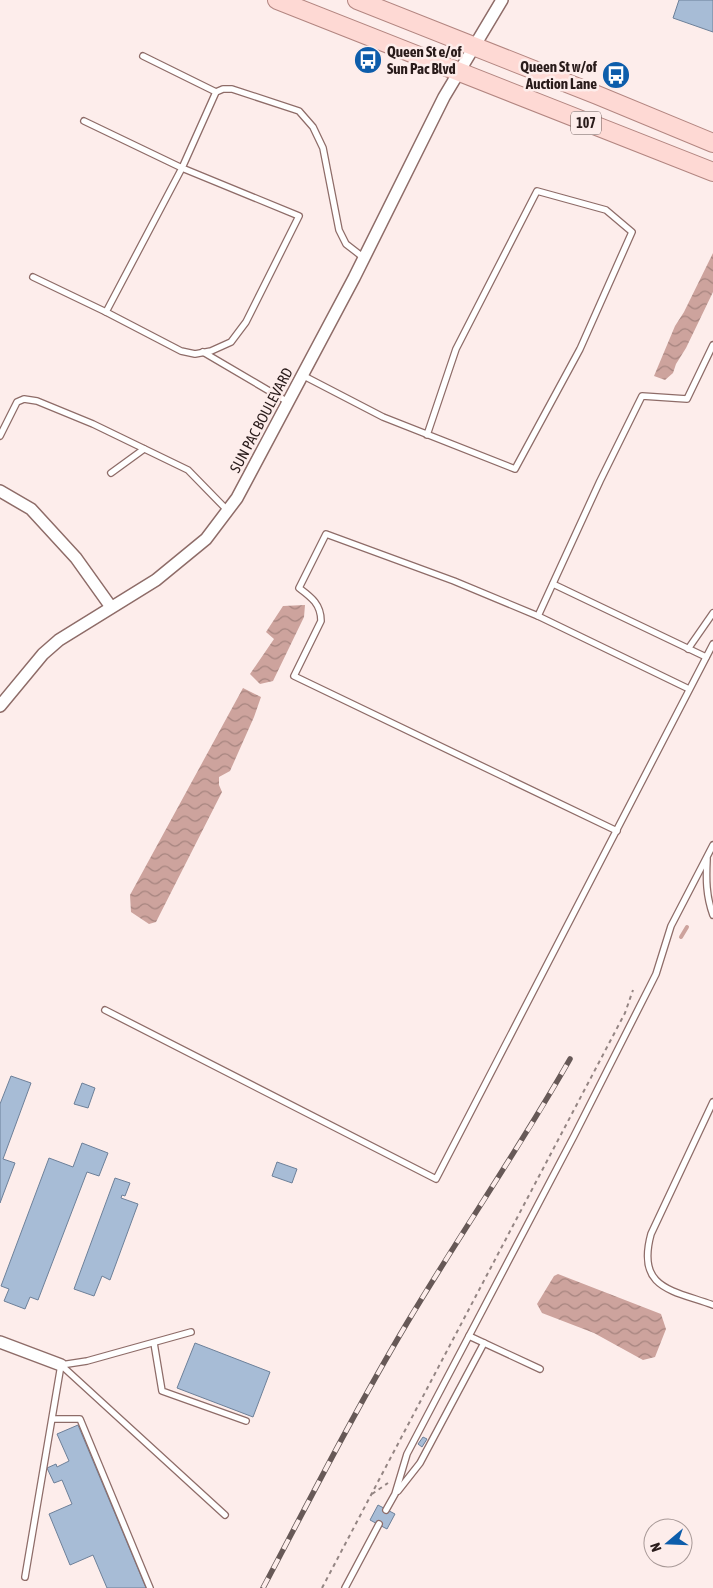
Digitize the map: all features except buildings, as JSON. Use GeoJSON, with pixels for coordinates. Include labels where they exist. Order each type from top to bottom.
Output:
{"type":"FeatureCollection","features":[{"type":"Feature","properties":{"kind":"main road","name":"107"},"geometry":{"type":"LineString","coordinates":[[277,0],[713,172]]}},
{"type":"Feature","properties":{"kind":"main road","name":"107"},"geometry":{"type":"LineString","coordinates":[[357,0],[713,143]]}},
{"type":"Feature","properties":{"kind":"street","name":"SUN PAC BOULEVARD"},"geometry":{"type":"LineString","coordinates":[[0,706],[43,654],[59,640],[156,580],[206,539],[228,511],[237,498],[364,258],[444,97],[502,0]]}},
{"type":"Feature","properties":{"kind":"street"},"geometry":{"type":"LineString","coordinates":[[0,491],[30,509],[76,558],[111,607]]}},
{"type":"Feature","properties":{"kind":"street"},"geometry":{"type":"LineString","coordinates":[[0,1342],[61,1365]]}},
{"type":"Feature","properties":{"kind":"lane"},"geometry":{"type":"LineString","coordinates":[[144,56],[216,92]]}},
{"type":"Feature","properties":{"kind":"lane"},"geometry":{"type":"LineString","coordinates":[[106,312],[182,168],[216,92],[223,89],[232,89],[299,111],[313,127],[323,148],[339,230],[346,244],[364,258]]}},
{"type":"Feature","properties":{"kind":"lane"},"geometry":{"type":"LineString","coordinates":[[33,277],[181,351],[195,354],[221,348],[231,342],[246,322],[299,216],[182,168],[84,121]]}},
{"type":"Feature","properties":{"kind":"lane"},"geometry":{"type":"LineString","coordinates":[[302,375],[383,417],[428,435],[515,469],[580,349],[632,232],[606,210],[537,191],[456,349],[428,435]]}},
{"type":"Feature","properties":{"kind":"lane"},"geometry":{"type":"LineString","coordinates":[[538,616],[600,481],[642,396],[687,399],[713,345]]}},
{"type":"Feature","properties":{"kind":"lane"},"geometry":{"type":"LineString","coordinates":[[203,352],[288,402]]}},
{"type":"Feature","properties":{"kind":"lane"},"geometry":{"type":"LineString","coordinates":[[0,436],[17,402],[24,399],[37,401],[93,424],[188,470],[228,511]]}},
{"type":"Feature","properties":{"kind":"lane"},"geometry":{"type":"LineString","coordinates":[[111,473],[144,449]]}},
{"type":"Feature","properties":{"kind":"lane"},"geometry":{"type":"LineString","coordinates":[[617,831],[294,676],[321,621],[321,613],[317,604],[299,588],[326,534],[454,581],[538,616],[689,689]]}},
{"type":"Feature","properties":{"kind":"lane"},"geometry":{"type":"LineString","coordinates":[[553,584],[706,657]]}},
{"type":"Feature","properties":{"kind":"lane"},"geometry":{"type":"LineString","coordinates":[[688,649],[713,612]]}},
{"type":"Feature","properties":{"kind":"lane"},"geometry":{"type":"LineString","coordinates":[[106,1010],[436,1179],[713,644]]}},
{"type":"Feature","properties":{"kind":"lane"},"geometry":{"type":"LineString","coordinates":[[395,1494],[407,1454],[650,986],[671,926],[713,845]]}},
{"type":"Feature","properties":{"kind":"lane"},"geometry":{"type":"LineString","coordinates":[[708,854],[706,880],[713,915]]}},
{"type":"Feature","properties":{"kind":"lane"},"geometry":{"type":"LineString","coordinates":[[713,1102],[651,1234],[647,1248],[648,1269],[655,1280],[663,1287],[713,1306]]}},
{"type":"Feature","properties":{"kind":"lane"},"geometry":{"type":"LineString","coordinates":[[61,1365],[87,1361],[191,1332]]}},
{"type":"Feature","properties":{"kind":"lane"},"geometry":{"type":"LineString","coordinates":[[469,1336],[540,1369]]}},
{"type":"Feature","properties":{"kind":"lane"},"geometry":{"type":"LineString","coordinates":[[154,1343],[162,1391],[246,1421]]}},
{"type":"Feature","properties":{"kind":"lane"},"geometry":{"type":"LineString","coordinates":[[386,1510],[395,1494],[420,1463],[484,1343]]}},
{"type":"Feature","properties":{"kind":"lane"},"geometry":{"type":"LineString","coordinates":[[25,1577],[61,1365]]}},
{"type":"Feature","properties":{"kind":"lane"},"geometry":{"type":"LineString","coordinates":[[61,1365],[225,1515]]}},
{"type":"Feature","properties":{"kind":"lane"},"geometry":{"type":"LineString","coordinates":[[53,1419],[80,1419],[150,1588]]}},
{"type":"Feature","properties":{"kind":"lane"},"geometry":{"type":"LineString","coordinates":[[345,1588],[379,1524]]}},
{"type":"Feature","properties":{"kind":"path"},"geometry":{"type":"LineString","coordinates":[[322,1588],[626,1013],[633,990]]}},
{"type":"Feature","properties":{"kind":"path"},"geometry":{"type":"LineString","coordinates":[[370,1495],[401,1474]]}},
{"type":"Feature","properties":{"kind":"water"},"geometry":{"type":"Polygon","coordinates":[[[713,253],[713,292],[673,373],[665,380],[654,376],[675,326],[684,312],[713,253]]]}},
{"type":"Feature","properties":{"kind":"water"},"geometry":{"type":"Polygon","coordinates":[[[305,605],[304,617],[273,681],[260,684],[250,674],[274,639],[266,632],[283,606],[305,605]]]}},
{"type":"Feature","properties":{"kind":"water"},"geometry":{"type":"Polygon","coordinates":[[[243,688],[261,697],[254,717],[230,771],[219,777],[219,785],[222,792],[156,922],[149,924],[131,912],[130,895],[243,688]]]}},
{"type":"Feature","properties":{"kind":"water"},"geometry":{"type":"Polygon","coordinates":[[[558,1274],[661,1314],[666,1329],[655,1357],[643,1360],[594,1333],[542,1313],[537,1304],[554,1276],[558,1274]]]}},
{"type":"Feature","properties":{"kind":"waterway"},"geometry":{"type":"LineString","coordinates":[[681,937],[687,927]]}},
{"type":"Feature","properties":{"kind":"railway"},"geometry":{"type":"LineString","coordinates":[[263,1588],[388,1355],[570,1059]]}},
{"type":"Feature","properties":{"kind":"place","name":"Queen St e/of Sun Pac Blvd"},"geometry":{"type":"Point","coordinates":[368,60]}},
{"type":"Feature","properties":{"kind":"place","name":"Queen St w/of Auction Lane"},"geometry":{"type":"Point","coordinates":[616,75]}}]}
